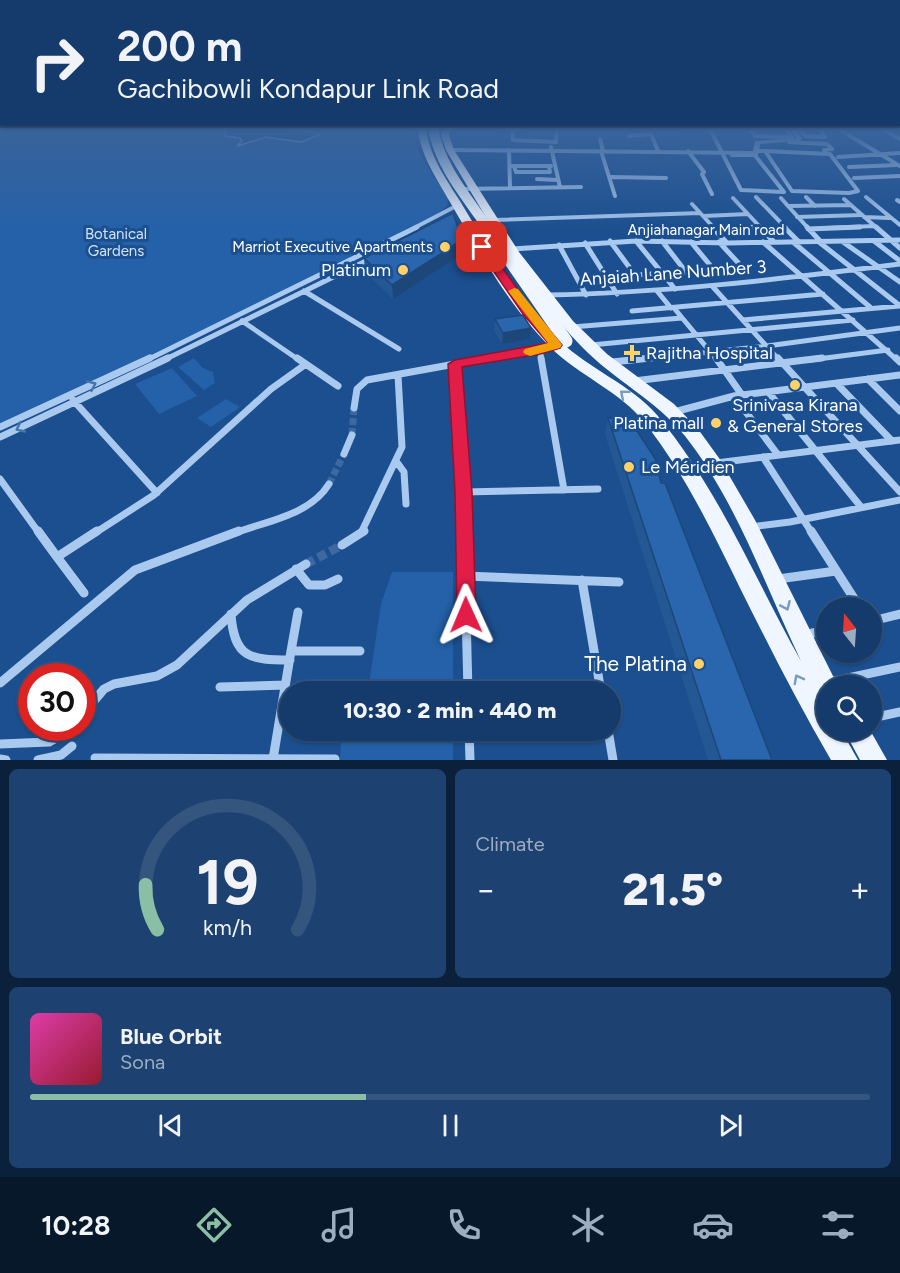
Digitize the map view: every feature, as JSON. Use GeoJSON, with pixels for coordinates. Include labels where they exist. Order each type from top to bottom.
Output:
{"type":"FeatureCollection","features":[{"type":"Feature","properties":{"kind":"main road"},"geometry":{"type":"LineString","coordinates":[[435,163],[486,254],[528,312],[580,361],[624,394],[650,418],[697,483],[816,710]]}},
{"type":"Feature","properties":{"kind":"main road"},"geometry":{"type":"LineString","coordinates":[[444,163],[561,343]]}},
{"type":"Feature","properties":{"kind":"main road"},"geometry":{"type":"LineString","coordinates":[[459,163],[512,249],[572,327],[608,363],[674,412],[718,471],[750,527],[800,636],[821,675]]}},
{"type":"Feature","properties":{"kind":"main road"},"geometry":{"type":"LineString","coordinates":[[697,483],[718,471]]}},
{"type":"Feature","properties":{"kind":"main road"},"geometry":{"type":"LineString","coordinates":[[710,506],[736,501]]}},
{"type":"Feature","properties":{"kind":"main road"},"geometry":{"type":"LineString","coordinates":[[834,741],[845,760]]}},
{"type":"Feature","properties":{"kind":"main road"},"geometry":{"type":"LineString","coordinates":[[863,741],[874,760]]}},
{"type":"Feature","properties":{"kind":"street"},"geometry":{"type":"LineString","coordinates":[[606,163],[615,196]]}},
{"type":"Feature","properties":{"kind":"street"},"geometry":{"type":"LineString","coordinates":[[697,163],[704,172],[702,174],[712,194]]}},
{"type":"Feature","properties":{"kind":"street"},"geometry":{"type":"LineString","coordinates":[[727,163],[741,190],[783,192],[763,163]]}},
{"type":"Feature","properties":{"kind":"street"},"geometry":{"type":"LineString","coordinates":[[774,163],[792,191],[849,193],[858,191],[838,163]]}},
{"type":"Feature","properties":{"kind":"street"},"geometry":{"type":"LineString","coordinates":[[849,167],[899,165]]}},
{"type":"Feature","properties":{"kind":"street"},"geometry":{"type":"LineString","coordinates":[[510,187],[512,166]]}},
{"type":"Feature","properties":{"kind":"street"},"geometry":{"type":"LineString","coordinates":[[512,166],[517,172],[550,172],[549,166],[555,166],[555,179],[560,187]]}},
{"type":"Feature","properties":{"kind":"street"},"geometry":{"type":"LineString","coordinates":[[510,172],[554,173]]}},
{"type":"Feature","properties":{"kind":"street"},"geometry":{"type":"LineString","coordinates":[[854,178],[900,176]]}},
{"type":"Feature","properties":{"kind":"street"},"geometry":{"type":"LineString","coordinates":[[611,177],[666,178]]}},
{"type":"Feature","properties":{"kind":"street"},"geometry":{"type":"LineString","coordinates":[[537,179],[555,179]]}},
{"type":"Feature","properties":{"kind":"street"},"geometry":{"type":"LineString","coordinates":[[449,190],[474,187],[581,187]]}},
{"type":"Feature","properties":{"kind":"street"},"geometry":{"type":"LineString","coordinates":[[756,197],[796,242],[871,308]]}},
{"type":"Feature","properties":{"kind":"street"},"geometry":{"type":"LineString","coordinates":[[806,197],[815,206]]}},
{"type":"Feature","properties":{"kind":"street"},"geometry":{"type":"LineString","coordinates":[[866,197],[900,225]]}},
{"type":"Feature","properties":{"kind":"street"},"geometry":{"type":"LineString","coordinates":[[734,198],[774,242]]}},
{"type":"Feature","properties":{"kind":"street"},"geometry":{"type":"LineString","coordinates":[[781,198],[820,242],[900,306]]}},
{"type":"Feature","properties":{"kind":"street"},"geometry":{"type":"LineString","coordinates":[[844,199],[900,248]]}},
{"type":"Feature","properties":{"kind":"street"},"geometry":{"type":"LineString","coordinates":[[692,204],[726,243]]}},
{"type":"Feature","properties":{"kind":"street"},"geometry":{"type":"LineString","coordinates":[[788,206],[851,205]]}},
{"type":"Feature","properties":{"kind":"street"},"geometry":{"type":"LineString","coordinates":[[400,243],[459,207]]}},
{"type":"Feature","properties":{"kind":"street"},"geometry":{"type":"LineString","coordinates":[[0,427],[298,288],[459,207]]}},
{"type":"Feature","properties":{"kind":"street"},"geometry":{"type":"LineString","coordinates":[[494,220],[747,214]]}},
{"type":"Feature","properties":{"kind":"street"},"geometry":{"type":"LineString","coordinates":[[797,217],[891,218]]}},
{"type":"Feature","properties":{"kind":"street"},"geometry":{"type":"LineString","coordinates":[[808,229],[874,226]]}},
{"type":"Feature","properties":{"kind":"street"},"geometry":{"type":"LineString","coordinates":[[715,230],[760,227]]}},
{"type":"Feature","properties":{"kind":"street","name":"Anjiahanagar Main road"},"geometry":{"type":"LineString","coordinates":[[512,249],[636,241],[726,243],[900,240]]}},
{"type":"Feature","properties":{"kind":"street"},"geometry":{"type":"LineString","coordinates":[[636,241],[675,290]]}},
{"type":"Feature","properties":{"kind":"street"},"geometry":{"type":"LineString","coordinates":[[662,241],[686,272]]}},
{"type":"Feature","properties":{"kind":"street"},"geometry":{"type":"LineString","coordinates":[[843,241],[900,282]]}},
{"type":"Feature","properties":{"kind":"street"},"geometry":{"type":"LineString","coordinates":[[873,241],[900,263]]}},
{"type":"Feature","properties":{"kind":"street"},"geometry":{"type":"LineString","coordinates":[[610,242],[635,275]]}},
{"type":"Feature","properties":{"kind":"street"},"geometry":{"type":"LineString","coordinates":[[691,242],[714,270]]}},
{"type":"Feature","properties":{"kind":"street"},"geometry":{"type":"LineString","coordinates":[[607,277],[743,268],[719,242]]}},
{"type":"Feature","properties":{"kind":"street"},"geometry":{"type":"LineString","coordinates":[[763,242],[900,362]]}},
{"type":"Feature","properties":{"kind":"street"},"geometry":{"type":"LineString","coordinates":[[585,243],[617,294]]}},
{"type":"Feature","properties":{"kind":"street"},"geometry":{"type":"LineString","coordinates":[[559,245],[586,295]]}},
{"type":"Feature","properties":{"kind":"street"},"geometry":{"type":"LineString","coordinates":[[0,437],[244,322],[381,253]]}},
{"type":"Feature","properties":{"kind":"street","name":"Anjaiah Lane Number 3"},"geometry":{"type":"LineString","coordinates":[[546,295],[617,294],[713,287],[900,263]]}},
{"type":"Feature","properties":{"kind":"street"},"geometry":{"type":"LineString","coordinates":[[713,287],[900,492]]}},
{"type":"Feature","properties":{"kind":"street"},"geometry":{"type":"LineString","coordinates":[[298,288],[399,348]]}},
{"type":"Feature","properties":{"kind":"street"},"geometry":{"type":"LineString","coordinates":[[657,291],[712,352],[738,396],[778,454]]}},
{"type":"Feature","properties":{"kind":"street"},"geometry":{"type":"LineString","coordinates":[[632,311],[823,294]]}},
{"type":"Feature","properties":{"kind":"street"},"geometry":{"type":"LineString","coordinates":[[743,320],[841,309],[900,306]]}},
{"type":"Feature","properties":{"kind":"street"},"geometry":{"type":"LineString","coordinates":[[237,317],[338,386]]}},
{"type":"Feature","properties":{"kind":"street"},"geometry":{"type":"LineString","coordinates":[[572,327],[682,318]]}},
{"type":"Feature","properties":{"kind":"street"},"geometry":{"type":"LineString","coordinates":[[588,345],[853,320]]}},
{"type":"Feature","properties":{"kind":"street"},"geometry":{"type":"LineString","coordinates":[[608,363],[767,346],[900,328]]}},
{"type":"Feature","properties":{"kind":"street"},"geometry":{"type":"LineString","coordinates":[[354,408],[355,395],[362,384],[374,378],[540,350],[561,343]]}},
{"type":"Feature","properties":{"kind":"street"},"geometry":{"type":"LineString","coordinates":[[540,350],[564,490]]}},
{"type":"Feature","properties":{"kind":"street"},"geometry":{"type":"LineString","coordinates":[[634,381],[888,350]]}},
{"type":"Feature","properties":{"kind":"street"},"geometry":{"type":"LineString","coordinates":[[57,557],[157,492],[270,389],[306,364]]}},
{"type":"Feature","properties":{"kind":"street"},"geometry":{"type":"LineString","coordinates":[[455,364],[463,492],[468,681]]}},
{"type":"Feature","properties":{"kind":"street"},"geometry":{"type":"LineString","coordinates":[[342,545],[364,531],[402,447],[398,375]]}},
{"type":"Feature","properties":{"kind":"street"},"geometry":{"type":"LineString","coordinates":[[674,412],[738,396],[838,385],[900,375]]}},
{"type":"Feature","properties":{"kind":"street"},"geometry":{"type":"LineString","coordinates":[[868,379],[900,411]]}},
{"type":"Feature","properties":{"kind":"street"},"geometry":{"type":"LineString","coordinates":[[838,385],[896,441]]}},
{"type":"Feature","properties":{"kind":"street"},"geometry":{"type":"LineString","coordinates":[[769,393],[861,507]]}},
{"type":"Feature","properties":{"kind":"street"},"geometry":{"type":"LineString","coordinates":[[69,395],[157,492]]}},
{"type":"Feature","properties":{"kind":"street"},"geometry":{"type":"LineString","coordinates":[[344,454],[352,435]]}},
{"type":"Feature","properties":{"kind":"street"},"geometry":{"type":"LineString","coordinates":[[718,471],[778,454],[896,441]]}},
{"type":"Feature","properties":{"kind":"street"},"geometry":{"type":"LineString","coordinates":[[763,457],[853,597]]}},
{"type":"Feature","properties":{"kind":"street"},"geometry":{"type":"LineString","coordinates":[[396,461],[405,472],[406,504]]}},
{"type":"Feature","properties":{"kind":"street"},"geometry":{"type":"LineString","coordinates":[[0,479],[84,593]]}},
{"type":"Feature","properties":{"kind":"street"},"geometry":{"type":"LineString","coordinates":[[0,683],[135,570],[302,509],[321,497],[329,484]]}},
{"type":"Feature","properties":{"kind":"street"},"geometry":{"type":"LineString","coordinates":[[463,492],[598,489]]}},
{"type":"Feature","properties":{"kind":"street"},"geometry":{"type":"LineString","coordinates":[[750,527],[789,522],[900,500]]}},
{"type":"Feature","properties":{"kind":"street"},"geometry":{"type":"LineString","coordinates":[[96,696],[106,686],[116,682],[147,679],[171,669],[266,584],[301,566],[309,585],[325,585],[338,579]]}},
{"type":"Feature","properties":{"kind":"street"},"geometry":{"type":"LineString","coordinates":[[774,580],[836,571]]}},
{"type":"Feature","properties":{"kind":"street"},"geometry":{"type":"LineString","coordinates":[[465,576],[620,582]]}},
{"type":"Feature","properties":{"kind":"street"},"geometry":{"type":"LineString","coordinates":[[582,580],[600,681]]}},
{"type":"Feature","properties":{"kind":"street"},"geometry":{"type":"LineString","coordinates":[[286,681],[298,612]]}},
{"type":"Feature","properties":{"kind":"street"},"geometry":{"type":"LineString","coordinates":[[231,614],[232,637],[240,651],[261,659],[360,651]]}},
{"type":"Feature","properties":{"kind":"street"},"geometry":{"type":"LineString","coordinates":[[882,619],[900,615]]}},
{"type":"Feature","properties":{"kind":"street"},"geometry":{"type":"LineString","coordinates":[[800,636],[816,632]]}},
{"type":"Feature","properties":{"kind":"street"},"geometry":{"type":"LineString","coordinates":[[865,675],[900,667]]}},
{"type":"Feature","properties":{"kind":"street"},"geometry":{"type":"LineString","coordinates":[[220,687],[279,685]]}},
{"type":"Feature","properties":{"kind":"street"},"geometry":{"type":"LineString","coordinates":[[882,716],[900,712]]}},
{"type":"Feature","properties":{"kind":"street"},"geometry":{"type":"LineString","coordinates":[[273,759],[279,722]]}},
{"type":"Feature","properties":{"kind":"street"},"geometry":{"type":"LineString","coordinates":[[0,744],[51,741]]}},
{"type":"Feature","properties":{"kind":"street"},"geometry":{"type":"LineString","coordinates":[[469,741],[470,760]]}},
{"type":"Feature","properties":{"kind":"street"},"geometry":{"type":"LineString","coordinates":[[610,741],[613,760]]}},
{"type":"Feature","properties":{"kind":"street"},"geometry":{"type":"LineString","coordinates":[[38,760],[60,755],[72,746]]}},
{"type":"Feature","properties":{"kind":"street"},"geometry":{"type":"LineString","coordinates":[[95,758],[335,759]]}},
{"type":"Feature","properties":{"kind":"street"},"geometry":{"type":"LineString","coordinates":[[0,759],[6,760]]}},
{"type":"Feature","properties":{"kind":"green space","name":"Botanical Gardens"},"geometry":{"type":"Polygon","coordinates":[[[0,163],[426,163],[448,198],[447,206],[437,214],[275,297],[166,349],[0,423],[0,163]]]}},
{"type":"Feature","properties":{"kind":"green space"},"geometry":{"type":"Polygon","coordinates":[[[194,358],[203,368],[213,372],[215,383],[204,390],[178,367],[194,358]]]}},
{"type":"Feature","properties":{"kind":"green space"},"geometry":{"type":"Polygon","coordinates":[[[172,368],[197,396],[159,414],[135,384],[172,368]]]}},
{"type":"Feature","properties":{"kind":"green space"},"geometry":{"type":"Polygon","coordinates":[[[226,399],[240,407],[211,427],[197,418],[226,399]]]}},
{"type":"Feature","properties":{"kind":"green space"},"geometry":{"type":"Polygon","coordinates":[[[392,572],[453,572],[453,681],[369,681],[381,604],[392,572]]]}},
{"type":"Feature","properties":{"kind":"green space"},"geometry":{"type":"Polygon","coordinates":[[[342,741],[453,741],[453,760],[340,760],[342,741]]]}},
{"type":"Feature","properties":{"kind":"building"},"geometry":{"type":"Polygon","coordinates":[[[453,213],[462,240],[392,285],[364,258],[453,213]]]}},
{"type":"Feature","properties":{"kind":"building"},"geometry":{"type":"Polygon","coordinates":[[[523,315],[531,328],[503,333],[495,319],[523,315]]]}},
{"type":"Feature","properties":{"kind":"building"},"geometry":{"type":"Polygon","coordinates":[[[628,417],[656,460],[661,483],[665,483],[772,760],[721,760],[608,418],[628,417]]]}},
{"type":"Feature","properties":{"kind":"tunnel"},"geometry":{"type":"LineString","coordinates":[[352,435],[354,408]]}},
{"type":"Feature","properties":{"kind":"tunnel"},"geometry":{"type":"LineString","coordinates":[[329,484],[344,454]]}},
{"type":"Feature","properties":{"kind":"tunnel"},"geometry":{"type":"LineString","coordinates":[[306,564],[342,545]]}},
{"type":"Feature","properties":{"kind":"slow traffic"},"geometry":{"type":"LineString","coordinates":[[514,291],[528,312],[556,345],[530,352]]}},
{"type":"Feature","properties":{"kind":"place","name":"Marriot Executive Apartments"},"geometry":{"type":"Point","coordinates":[445,247]}},
{"type":"Feature","properties":{"kind":"place","name":"Platinum"},"geometry":{"type":"Point","coordinates":[403,270]}},
{"type":"Feature","properties":{"kind":"place","name":"Rajitha Hospital"},"geometry":{"type":"Point","coordinates":[632,353]}},
{"type":"Feature","properties":{"kind":"place","name":"Srinivasa Kirana & General Stores"},"geometry":{"type":"Point","coordinates":[795,385]}},
{"type":"Feature","properties":{"kind":"place","name":"Platina mall"},"geometry":{"type":"Point","coordinates":[716,423]}},
{"type":"Feature","properties":{"kind":"place","name":"Le Méridien"},"geometry":{"type":"Point","coordinates":[629,467]}},
{"type":"Feature","properties":{"kind":"place","name":"The Platina"},"geometry":{"type":"Point","coordinates":[699,664]}},
{"type":"Feature","properties":{"kind":"route"},"geometry":{"type":"LineString","coordinates":[[466,615],[463,492],[455,364],[540,350],[556,345],[528,312],[482,247]]}}]}
